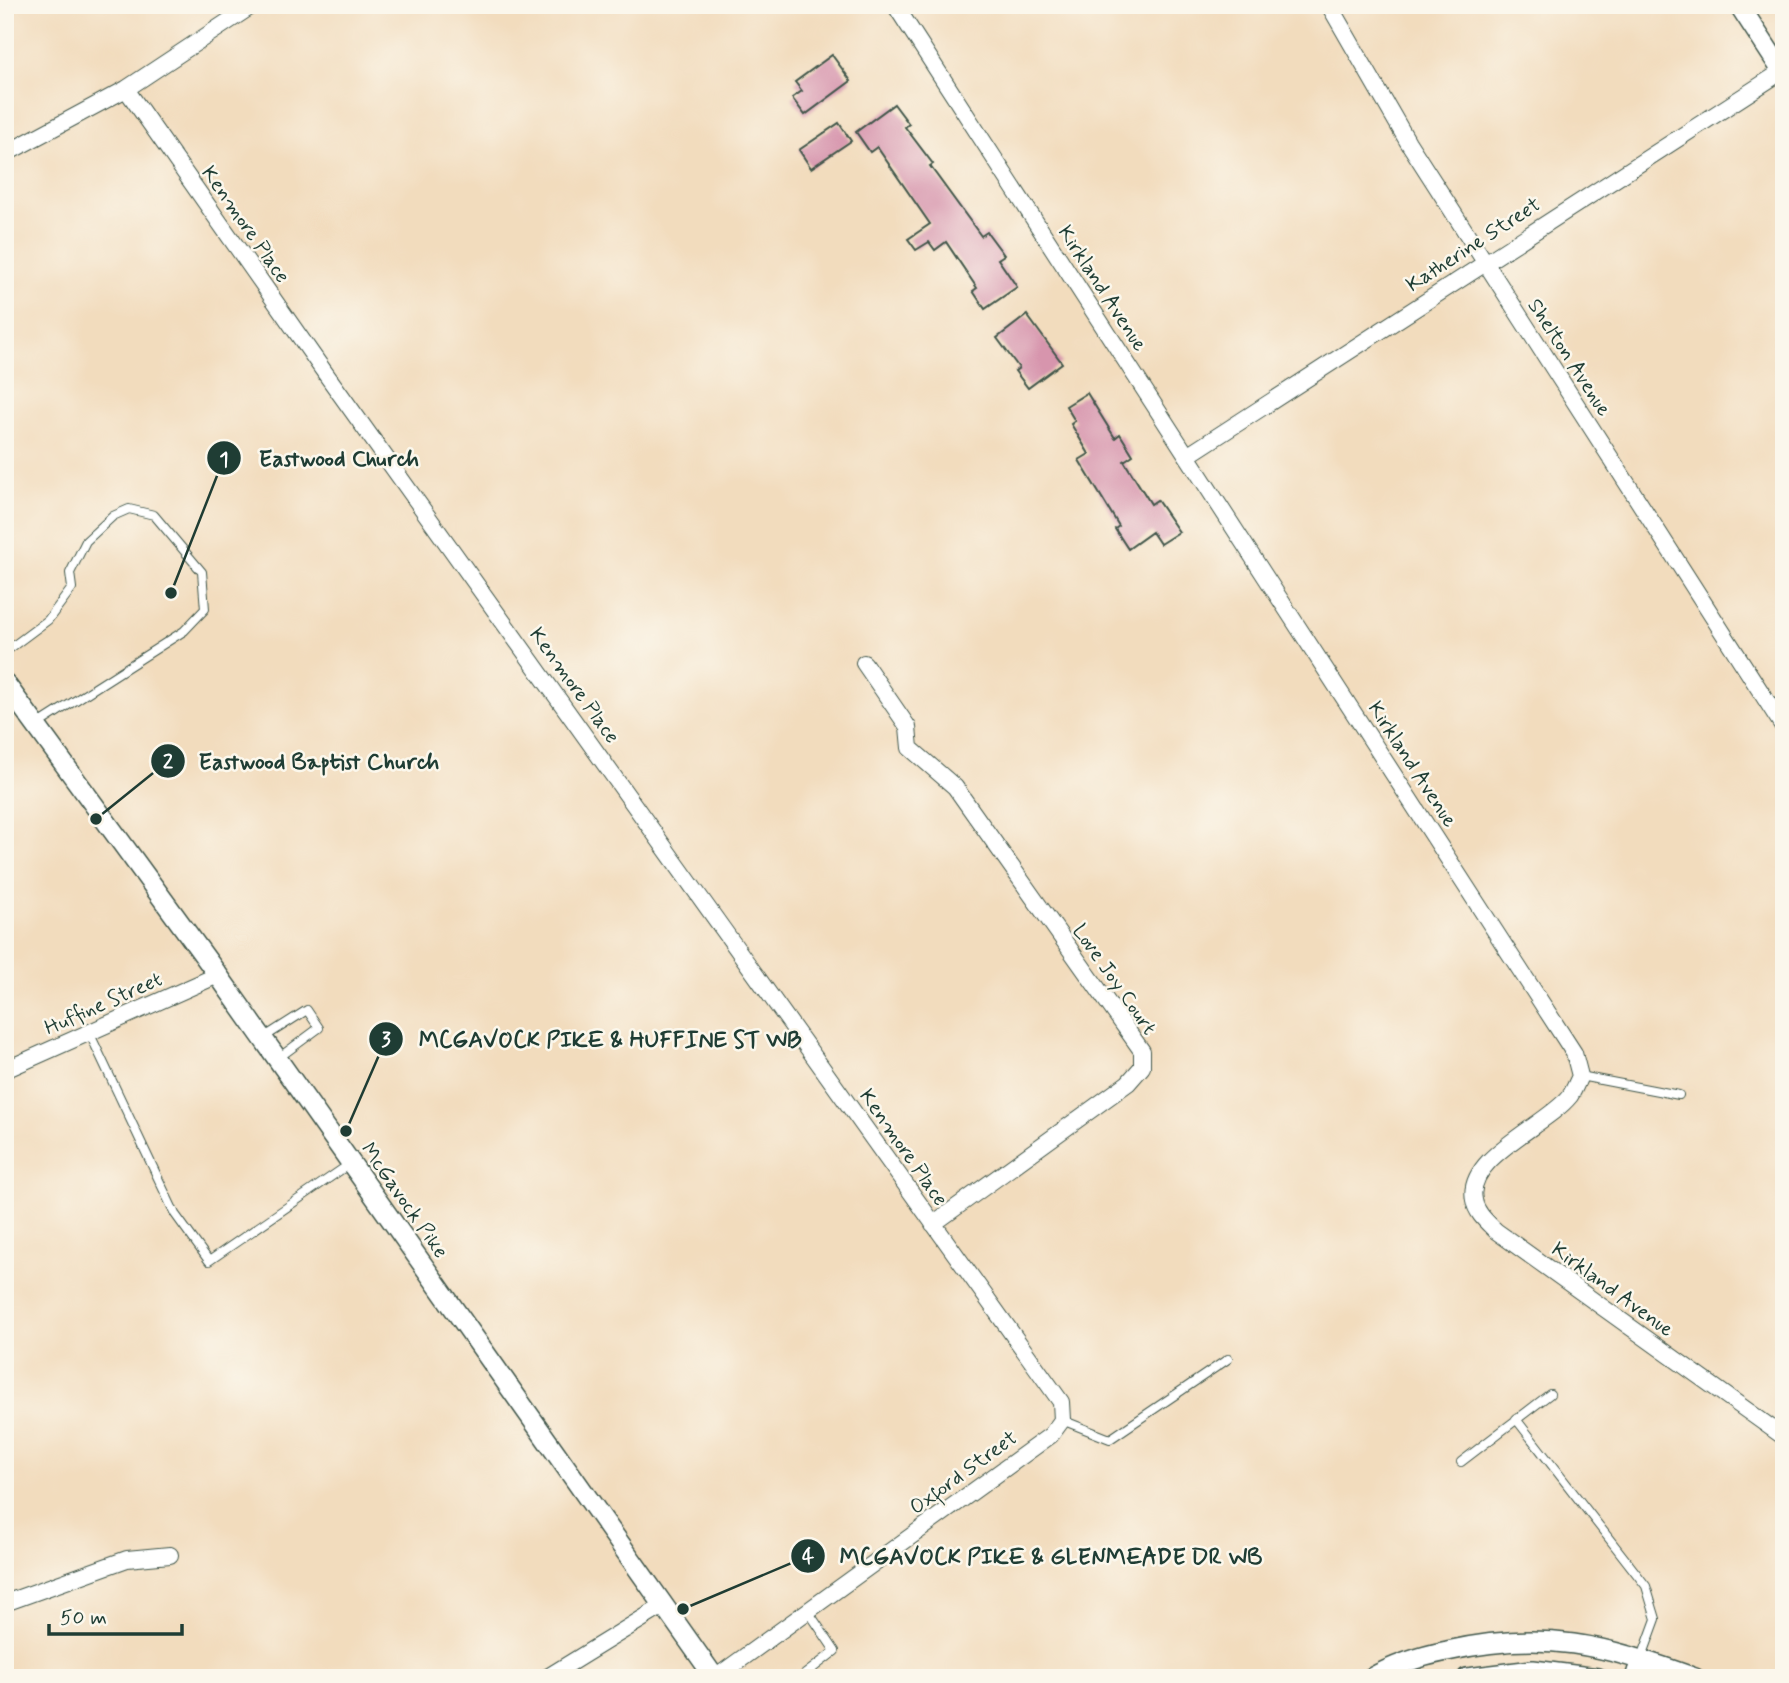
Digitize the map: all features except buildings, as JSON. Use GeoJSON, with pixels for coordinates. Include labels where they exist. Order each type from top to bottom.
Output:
{"type":"FeatureCollection","features":[{"type":"Feature","properties":{"kind":"street"},"geometry":{"type":"LineString","coordinates":[[5,154],[126,89],[253,5]]}},
{"type":"Feature","properties":{"kind":"street","name":"Kirkland Avenue"},"geometry":{"type":"LineString","coordinates":[[895,5],[1574,1053],[1580,1076],[1570,1096],[1490,1159],[1475,1178],[1473,1188],[1477,1211],[1496,1231],[1784,1437]]}},
{"type":"Feature","properties":{"kind":"street","name":"Shelton Avenue"},"geometry":{"type":"LineString","coordinates":[[1329,5],[1408,142],[1784,728]]}},
{"type":"Feature","properties":{"kind":"street"},"geometry":{"type":"LineString","coordinates":[[1739,5],[1783,72]]}},
{"type":"Feature","properties":{"kind":"street","name":"Katherine Street"},"geometry":{"type":"LineString","coordinates":[[1187,456],[1484,262],[1783,72]]}},
{"type":"Feature","properties":{"kind":"street","name":"Kenmore Place"},"geometry":{"type":"LineString","coordinates":[[126,89],[323,370],[1061,1402],[1062,1420]]}},
{"type":"Feature","properties":{"kind":"street","name":"Love Joy Court"},"geometry":{"type":"LineString","coordinates":[[864,663],[908,727],[910,748],[955,787],[1142,1051],[1142,1067],[1128,1083],[933,1224]]}},
{"type":"Feature","properties":{"kind":"street","name":"McGavock Pike"},"geometry":{"type":"LineString","coordinates":[[5,683],[218,975],[715,1678]]}},
{"type":"Feature","properties":{"kind":"street","name":"Huffine Street"},"geometry":{"type":"LineString","coordinates":[[5,1070],[218,975]]}},
{"type":"Feature","properties":{"kind":"street","name":"Oxford Street"},"geometry":{"type":"LineString","coordinates":[[715,1678],[1051,1435],[1062,1420]]}},
{"type":"Feature","properties":{"kind":"street"},"geometry":{"type":"LineString","coordinates":[[5,1603],[127,1559],[170,1555]]}},
{"type":"Feature","properties":{"kind":"street"},"geometry":{"type":"LineString","coordinates":[[547,1678],[663,1606]]}},
{"type":"Feature","properties":{"kind":"street"},"geometry":{"type":"LineString","coordinates":[[1371,1678],[1430,1655],[1525,1638],[1575,1643],[1638,1669],[1695,1678]]}},
{"type":"Feature","properties":{"kind":"street"},"geometry":{"type":"LineString","coordinates":[[1467,1678],[1533,1670],[1598,1678]]}},
{"type":"Feature","properties":{"kind":"lane"},"geometry":{"type":"LineString","coordinates":[[5,652],[48,620],[72,588],[70,573],[86,541],[113,516],[129,509],[154,515],[202,572],[205,609],[184,631],[36,725]]}},
{"type":"Feature","properties":{"kind":"lane"},"geometry":{"type":"LineString","coordinates":[[262,1038],[307,1010],[320,1028],[277,1059]]}},
{"type":"Feature","properties":{"kind":"lane"},"geometry":{"type":"LineString","coordinates":[[89,1032],[175,1214],[209,1261],[351,1164]]}},
{"type":"Feature","properties":{"kind":"lane"},"geometry":{"type":"LineString","coordinates":[[1580,1076],[1679,1095]]}},
{"type":"Feature","properties":{"kind":"lane"},"geometry":{"type":"LineString","coordinates":[[1062,1420],[1110,1438],[1228,1359]]}},
{"type":"Feature","properties":{"kind":"lane"},"geometry":{"type":"LineString","coordinates":[[1461,1462],[1550,1394]]}},
{"type":"Feature","properties":{"kind":"lane"},"geometry":{"type":"LineString","coordinates":[[1517,1419],[1646,1586],[1656,1619],[1638,1669]]}},
{"type":"Feature","properties":{"kind":"lane"},"geometry":{"type":"LineString","coordinates":[[806,1678],[804,1675],[835,1651],[807,1611]]}},
{"type":"Feature","properties":{"kind":"place","name":"Eastwood Church"},"geometry":{"type":"Point","coordinates":[171,593]}},
{"type":"Feature","properties":{"kind":"place","name":"Eastwood Baptist Church"},"geometry":{"type":"Point","coordinates":[96,819]}},
{"type":"Feature","properties":{"kind":"place","name":"MCGAVOCK PIKE & HUFFINE ST WB"},"geometry":{"type":"Point","coordinates":[346,1131]}},
{"type":"Feature","properties":{"kind":"place","name":"MCGAVOCK PIKE & GLENMEADE DR WB"},"geometry":{"type":"Point","coordinates":[683,1609]}}]}
